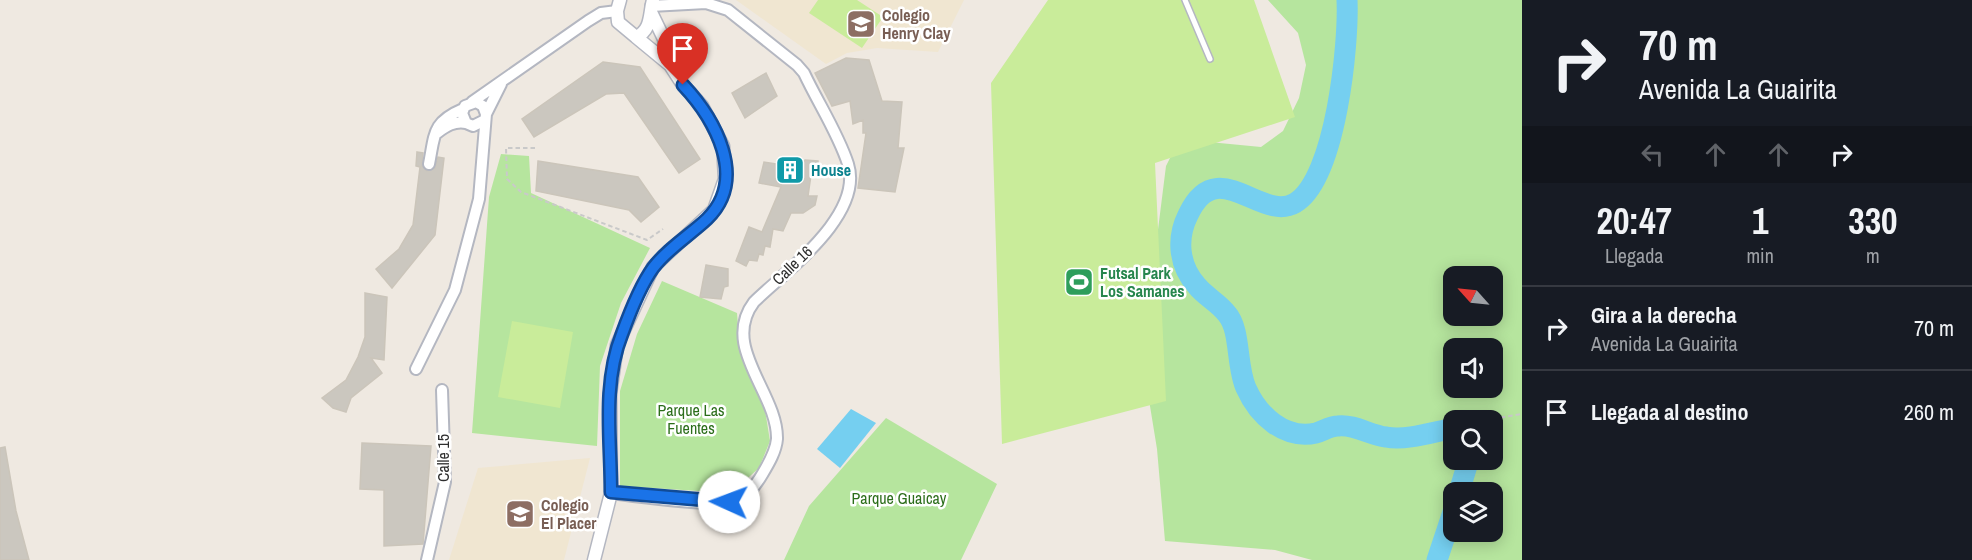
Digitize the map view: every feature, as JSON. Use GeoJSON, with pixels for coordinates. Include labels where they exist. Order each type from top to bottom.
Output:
{"type":"FeatureCollection","features":[{"type":"Feature","properties":{"kind":"street","name":"Calle 16"},"geometry":{"type":"LineString","coordinates":[[611,492],[729,502],[748,494],[758,482],[773,456],[777,441],[771,410],[748,359],[744,341],[745,314],[832,226],[850,193],[848,165],[804,73],[797,65],[728,10],[706,3],[652,4]]}},
{"type":"Feature","properties":{"kind":"street"},"geometry":{"type":"LineString","coordinates":[[636,37],[646,30],[652,4]]}},
{"type":"Feature","properties":{"kind":"street"},"geometry":{"type":"LineString","coordinates":[[652,4],[670,65]]}},
{"type":"Feature","properties":{"kind":"street"},"geometry":{"type":"LineString","coordinates":[[429,164],[440,121],[463,109],[588,21],[618,6],[620,25],[670,65],[713,123],[723,146],[725,179],[714,210],[653,267],[620,339],[612,365],[610,394],[611,492],[594,560]]}},
{"type":"Feature","properties":{"kind":"street"},"geometry":{"type":"LineString","coordinates":[[435,135],[447,126],[459,122],[473,126],[484,118],[503,81]]}},
{"type":"Feature","properties":{"kind":"street"},"geometry":{"type":"LineString","coordinates":[[416,369],[458,278],[479,199],[484,118],[483,106],[472,102]]}},
{"type":"Feature","properties":{"kind":"street"},"geometry":{"type":"LineString","coordinates":[[463,109],[462,117],[466,123]]}},
{"type":"Feature","properties":{"kind":"street","name":"Calle 15"},"geometry":{"type":"LineString","coordinates":[[427,560],[445,482],[442,390]]}},
{"type":"Feature","properties":{"kind":"lane"},"geometry":{"type":"LineString","coordinates":[[1185,0],[1210,60]]}},
{"type":"Feature","properties":{"kind":"path"},"geometry":{"type":"LineString","coordinates":[[535,147],[506,148],[507,179],[521,192],[647,240],[663,229]]}},
{"type":"Feature","properties":{"kind":"path"},"geometry":{"type":"LineString","coordinates":[[1503,417],[1522,414]]}},
{"type":"Feature","properties":{"kind":"shaded area","name":"Colegio Henry Clay"},"geometry":{"type":"Polygon","coordinates":[[[736,0],[964,0],[938,52],[877,48],[847,53],[826,64],[736,0]]]}},
{"type":"Feature","properties":{"kind":"shaded area","name":"Colegio El Placer"},"geometry":{"type":"Polygon","coordinates":[[[590,458],[564,560],[449,560],[478,468],[590,458]]]}},
{"type":"Feature","properties":{"kind":"green space"},"geometry":{"type":"Polygon","coordinates":[[[818,0],[857,0],[883,17],[862,48],[809,13],[818,0]]]}},
{"type":"Feature","properties":{"kind":"green space","name":"Futsal Park Los Samanes"},"geometry":{"type":"Polygon","coordinates":[[[1048,0],[1254,0],[1295,117],[1155,163],[1166,401],[1002,444],[991,83],[1048,0]]]}},
{"type":"Feature","properties":{"kind":"green space"},"geometry":{"type":"Polygon","coordinates":[[[1268,0],[1522,0],[1522,560],[1312,560],[1275,550],[1165,541],[1157,449],[1142,357],[1166,166],[1172,154],[1209,142],[1261,147],[1283,131],[1299,98],[1306,65],[1298,33],[1268,0]]]}},
{"type":"Feature","properties":{"kind":"green space"},"geometry":{"type":"Polygon","coordinates":[[[501,154],[529,156],[531,193],[650,248],[621,303],[600,366],[597,446],[472,433],[489,197],[501,154]]]}},
{"type":"Feature","properties":{"kind":"green space","name":"Parque Las Fuentes"},"geometry":{"type":"Polygon","coordinates":[[[662,281],[737,313],[740,351],[765,410],[770,441],[759,468],[731,493],[620,486],[620,391],[637,334],[662,281]]]}},
{"type":"Feature","properties":{"kind":"green space"},"geometry":{"type":"Polygon","coordinates":[[[512,321],[573,332],[560,408],[498,397],[512,321]]]}},
{"type":"Feature","properties":{"kind":"green space","name":"Parque Guaicay"},"geometry":{"type":"Polygon","coordinates":[[[886,418],[997,484],[961,560],[784,560],[809,506],[886,418]]]}},
{"type":"Feature","properties":{"kind":"water"},"geometry":{"type":"Polygon","coordinates":[[[851,409],[876,423],[840,468],[817,449],[851,409]]]}},
{"type":"Feature","properties":{"kind":"building"},"geometry":{"type":"Polygon","coordinates":[[[846,58],[869,60],[882,101],[902,102],[898,148],[904,148],[895,192],[858,188],[866,133],[863,133],[863,120],[853,124],[850,101],[832,106],[815,73],[846,58]]]}},
{"type":"Feature","properties":{"kind":"building"},"geometry":{"type":"Polygon","coordinates":[[[603,62],[640,67],[700,159],[679,173],[624,93],[606,94],[534,137],[522,119],[603,62]]]}},
{"type":"Feature","properties":{"kind":"building"},"geometry":{"type":"Polygon","coordinates":[[[766,73],[777,96],[745,118],[732,93],[766,73]]]}},
{"type":"Feature","properties":{"kind":"building"},"geometry":{"type":"Polygon","coordinates":[[[417,152],[423,153],[422,166],[427,171],[435,168],[438,157],[444,158],[435,235],[392,288],[376,269],[399,249],[413,225],[420,167],[416,166],[417,152]]]}},
{"type":"Feature","properties":{"kind":"building"},"geometry":{"type":"Polygon","coordinates":[[[783,160],[803,163],[805,160],[818,161],[818,175],[811,175],[808,196],[817,196],[815,205],[803,213],[791,213],[783,231],[773,229],[770,247],[765,246],[763,255],[759,254],[757,261],[749,260],[746,266],[736,261],[749,227],[762,232],[781,187],[759,183],[764,162],[783,165],[783,160]]]}},
{"type":"Feature","properties":{"kind":"building"},"geometry":{"type":"Polygon","coordinates":[[[538,161],[638,177],[659,207],[641,222],[629,210],[536,191],[538,161]]]}},
{"type":"Feature","properties":{"kind":"building"},"geometry":{"type":"Polygon","coordinates":[[[706,265],[728,269],[728,286],[724,287],[721,299],[700,297],[706,265]]]}},
{"type":"Feature","properties":{"kind":"building"},"geometry":{"type":"Polygon","coordinates":[[[365,293],[387,297],[384,360],[371,358],[382,373],[351,398],[346,412],[333,408],[322,398],[346,380],[358,357],[365,337],[365,293]]]}},
{"type":"Feature","properties":{"kind":"building"},"geometry":{"type":"Polygon","coordinates":[[[362,443],[431,446],[423,544],[384,546],[384,490],[360,489],[362,443]]]}},
{"type":"Feature","properties":{"kind":"building"},"geometry":{"type":"Polygon","coordinates":[[[5,447],[16,511],[29,560],[0,560],[0,448],[5,447]]]}},
{"type":"Feature","properties":{"kind":"waterway"},"geometry":{"type":"LineString","coordinates":[[1347,0],[1345,46],[1337,109],[1321,167],[1309,189],[1295,203],[1282,207],[1226,189],[1212,189],[1200,197],[1184,224],[1181,243],[1183,261],[1197,286],[1224,310],[1231,321],[1237,339],[1246,388],[1251,398],[1273,423],[1293,433],[1316,433],[1332,427],[1344,426],[1394,438],[1443,430]]}},
{"type":"Feature","properties":{"kind":"waterway"},"geometry":{"type":"LineString","coordinates":[[1462,482],[1466,470]]}},
{"type":"Feature","properties":{"kind":"waterway"},"geometry":{"type":"LineString","coordinates":[[1437,560],[1443,542]]}},
{"type":"Feature","properties":{"kind":"place","name":"Colegio Henry Clay"},"geometry":{"type":"Point","coordinates":[861,24]}},
{"type":"Feature","properties":{"kind":"place","name":"House"},"geometry":{"type":"Point","coordinates":[790,170]}},
{"type":"Feature","properties":{"kind":"place","name":"Futsal Park Los Samanes"},"geometry":{"type":"Point","coordinates":[1079,282]}},
{"type":"Feature","properties":{"kind":"place","name":"Colegio El Placer"},"geometry":{"type":"Point","coordinates":[520,514]}},
{"type":"Feature","properties":{"kind":"route"},"geometry":{"type":"LineString","coordinates":[[683,85],[702,106],[713,123],[723,146],[725,179],[719,201],[708,218],[653,267],[617,345],[612,365],[610,394],[611,492],[624,495],[729,502]]}}]}
